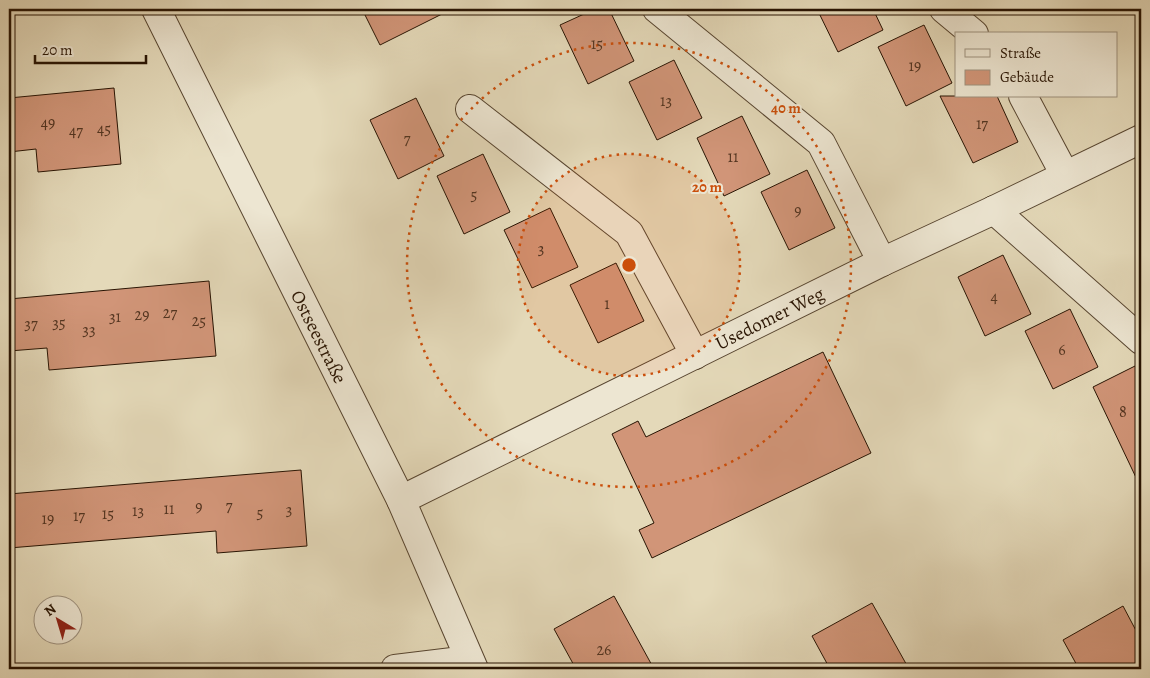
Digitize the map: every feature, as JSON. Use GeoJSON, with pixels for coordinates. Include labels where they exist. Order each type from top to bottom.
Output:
{"type":"FeatureCollection","features":[{"type":"Feature","properties":{"kind":"street","name":"Ostseestraße"},"geometry":{"type":"LineString","coordinates":[[156,9],[401,500],[471,664]]}},
{"type":"Feature","properties":{"kind":"street"},"geometry":{"type":"LineString","coordinates":[[657,9],[821,143],[882,262]]}},
{"type":"Feature","properties":{"kind":"street"},"geometry":{"type":"LineString","coordinates":[[944,9],[972,32]]}},
{"type":"Feature","properties":{"kind":"street"},"geometry":{"type":"LineString","coordinates":[[1024,98],[1065,175]]}},
{"type":"Feature","properties":{"kind":"street"},"geometry":{"type":"LineString","coordinates":[[470,109],[630,233],[695,355]]}},
{"type":"Feature","properties":{"kind":"street","name":"Usedomer Weg"},"geometry":{"type":"LineString","coordinates":[[401,500],[882,262],[1141,139]]}},
{"type":"Feature","properties":{"kind":"street"},"geometry":{"type":"LineString","coordinates":[[994,210],[1141,340]]}},
{"type":"Feature","properties":{"kind":"street"},"geometry":{"type":"LineString","coordinates":[[395,669],[471,664]]}},
{"type":"Feature","properties":{"kind":"building"},"geometry":{"type":"Polygon","coordinates":[[[362,9],[452,9],[380,45],[362,9]]]}},
{"type":"Feature","properties":{"kind":"building"},"geometry":{"type":"Polygon","coordinates":[[[595,9],[609,9],[634,61],[588,84],[560,25],[595,9]]]}},
{"type":"Feature","properties":{"kind":"building"},"geometry":{"type":"Polygon","coordinates":[[[817,9],[873,9],[883,30],[838,52],[817,9]]]}},
{"type":"Feature","properties":{"kind":"building"},"geometry":{"type":"Polygon","coordinates":[[[924,25],[952,83],[906,106],[878,47],[924,25]]]}},
{"type":"Feature","properties":{"kind":"building"},"geometry":{"type":"Polygon","coordinates":[[[674,60],[702,118],[657,140],[629,82],[674,60]]]}},
{"type":"Feature","properties":{"kind":"building"},"geometry":{"type":"Polygon","coordinates":[[[114,88],[121,164],[38,172],[36,149],[9,152],[9,98],[114,88]]]}},
{"type":"Feature","properties":{"kind":"building"},"geometry":{"type":"Polygon","coordinates":[[[940,96],[998,98],[1018,142],[973,163],[940,96]]]}},
{"type":"Feature","properties":{"kind":"building"},"geometry":{"type":"Polygon","coordinates":[[[416,98],[444,156],[398,179],[370,120],[416,98]]]}},
{"type":"Feature","properties":{"kind":"building"},"geometry":{"type":"Polygon","coordinates":[[[742,116],[770,174],[724,196],[697,138],[742,116]]]}},
{"type":"Feature","properties":{"kind":"building"},"geometry":{"type":"Polygon","coordinates":[[[483,154],[510,212],[464,234],[437,176],[483,154]]]}},
{"type":"Feature","properties":{"kind":"building"},"geometry":{"type":"Polygon","coordinates":[[[807,170],[835,228],[789,250],[761,192],[807,170]]]}},
{"type":"Feature","properties":{"kind":"building"},"geometry":{"type":"Polygon","coordinates":[[[550,208],[578,267],[532,288],[504,230],[550,208]]]}},
{"type":"Feature","properties":{"kind":"building"},"geometry":{"type":"Polygon","coordinates":[[[1003,255],[1031,314],[985,336],[958,277],[1003,255]]]}},
{"type":"Feature","properties":{"kind":"building"},"geometry":{"type":"Polygon","coordinates":[[[616,263],[644,321],[598,343],[570,285],[616,263]]]}},
{"type":"Feature","properties":{"kind":"building"},"geometry":{"type":"Polygon","coordinates":[[[209,281],[216,356],[49,370],[47,348],[9,351],[9,299],[209,281]]]}},
{"type":"Feature","properties":{"kind":"building"},"geometry":{"type":"Polygon","coordinates":[[[1070,309],[1098,367],[1053,389],[1025,331],[1070,309]]]}},
{"type":"Feature","properties":{"kind":"building"},"geometry":{"type":"Polygon","coordinates":[[[823,352],[871,453],[652,558],[639,530],[654,523],[612,434],[638,421],[646,437],[823,352]]]}},
{"type":"Feature","properties":{"kind":"building"},"geometry":{"type":"Polygon","coordinates":[[[1141,363],[1141,488],[1093,387],[1141,363]]]}},
{"type":"Feature","properties":{"kind":"building"},"geometry":{"type":"Polygon","coordinates":[[[301,470],[307,546],[217,553],[216,531],[9,548],[9,494],[301,470]]]}},
{"type":"Feature","properties":{"kind":"building"},"geometry":{"type":"Polygon","coordinates":[[[614,596],[654,669],[576,669],[554,629],[614,596]]]}},
{"type":"Feature","properties":{"kind":"building"},"geometry":{"type":"Polygon","coordinates":[[[872,603],[909,669],[830,669],[812,636],[872,603]]]}},
{"type":"Feature","properties":{"kind":"building"},"geometry":{"type":"Polygon","coordinates":[[[1123,606],[1141,640],[1141,669],[1079,669],[1063,640],[1123,606]]]}}]}
